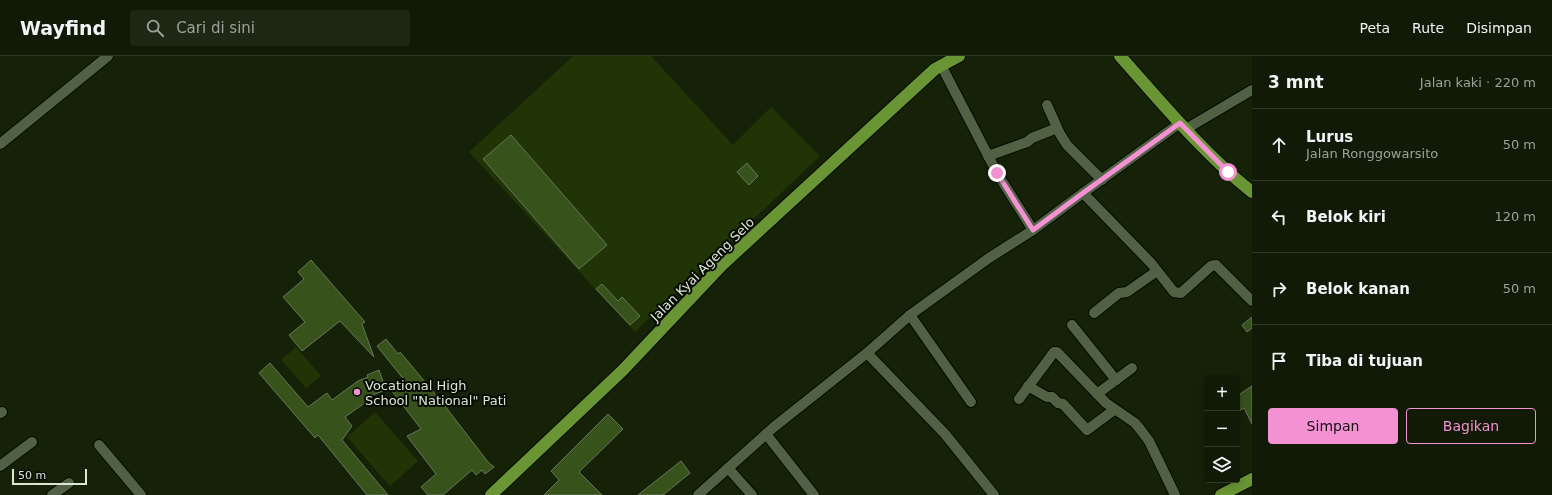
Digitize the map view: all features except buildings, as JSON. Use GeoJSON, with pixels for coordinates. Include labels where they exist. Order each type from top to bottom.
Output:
{"type":"FeatureCollection","features":[{"type":"Feature","properties":{"kind":"main road","name":"Jalan Kyai Ageng Selo"},"geometry":{"type":"LineString","coordinates":[[491,495],[623,370],[723,264],[941,65],[958,56]]}},
{"type":"Feature","properties":{"kind":"main road"},"geometry":{"type":"LineString","coordinates":[[1120,56],[1183,126],[1228,172],[1252,192]]}},
{"type":"Feature","properties":{"kind":"main road"},"geometry":{"type":"LineString","coordinates":[[1221,495],[1252,479]]}},
{"type":"Feature","properties":{"kind":"street"},"geometry":{"type":"LineString","coordinates":[[0,144],[108,56]]}},
{"type":"Feature","properties":{"kind":"street"},"geometry":{"type":"LineString","coordinates":[[941,65],[1007,191],[1033,230]]}},
{"type":"Feature","properties":{"kind":"street"},"geometry":{"type":"LineString","coordinates":[[698,495],[766,434],[867,353],[910,315],[989,258],[1033,230],[1083,193],[1183,126],[1252,91]]}},
{"type":"Feature","properties":{"kind":"street"},"geometry":{"type":"LineString","coordinates":[[1047,105],[1057,128],[1072,150],[1102,180]]}},
{"type":"Feature","properties":{"kind":"street"},"geometry":{"type":"LineString","coordinates":[[988,156],[1027,142],[1032,138],[1057,128]]}},
{"type":"Feature","properties":{"kind":"street"},"geometry":{"type":"LineString","coordinates":[[1083,193],[1158,271],[1174,292],[1180,293],[1211,266],[1216,265],[1252,301]]}},
{"type":"Feature","properties":{"kind":"street"},"geometry":{"type":"LineString","coordinates":[[1094,313],[1119,293],[1128,292],[1158,271]]}},
{"type":"Feature","properties":{"kind":"street"},"geometry":{"type":"LineString","coordinates":[[910,315],[971,402]]}},
{"type":"Feature","properties":{"kind":"street"},"geometry":{"type":"LineString","coordinates":[[1072,325],[1116,380]]}},
{"type":"Feature","properties":{"kind":"street"},"geometry":{"type":"LineString","coordinates":[[1019,399],[1055,351],[1114,410],[1135,423],[1146,436],[1175,495]]}},
{"type":"Feature","properties":{"kind":"street"},"geometry":{"type":"LineString","coordinates":[[867,353],[948,438],[994,495]]}},
{"type":"Feature","properties":{"kind":"street"},"geometry":{"type":"LineString","coordinates":[[1098,394],[1132,368]]}},
{"type":"Feature","properties":{"kind":"street"},"geometry":{"type":"LineString","coordinates":[[1028,386],[1046,397],[1052,397],[1058,403],[1063,404],[1087,430],[1114,410]]}},
{"type":"Feature","properties":{"kind":"street"},"geometry":{"type":"LineString","coordinates":[[766,434],[814,495]]}},
{"type":"Feature","properties":{"kind":"street"},"geometry":{"type":"LineString","coordinates":[[0,466],[32,442]]}},
{"type":"Feature","properties":{"kind":"street"},"geometry":{"type":"LineString","coordinates":[[99,445],[141,495]]}},
{"type":"Feature","properties":{"kind":"street"},"geometry":{"type":"LineString","coordinates":[[728,468],[752,495]]}},
{"type":"Feature","properties":{"kind":"street"},"geometry":{"type":"LineString","coordinates":[[52,495],[69,483]]}},
{"type":"Feature","properties":{"kind":"green space"},"geometry":{"type":"Polygon","coordinates":[[[573,56],[651,56],[733,145],[771,107],[820,156],[635,332],[469,152],[573,56]]]}},
{"type":"Feature","properties":{"kind":"green space"},"geometry":{"type":"Polygon","coordinates":[[[296,347],[321,376],[306,388],[281,360],[296,347]]]}},
{"type":"Feature","properties":{"kind":"green space"},"geometry":{"type":"Polygon","coordinates":[[[375,412],[418,461],[390,486],[347,437],[375,412]]]}},
{"type":"Feature","properties":{"kind":"place","name":"Vocational High School \"National\" Pati"},"geometry":{"type":"Point","coordinates":[357,392]}},
{"type":"Feature","properties":{"kind":"route"},"geometry":{"type":"LineString","coordinates":[[997,173],[1033,230],[1180,123],[1228,172]]}}]}
